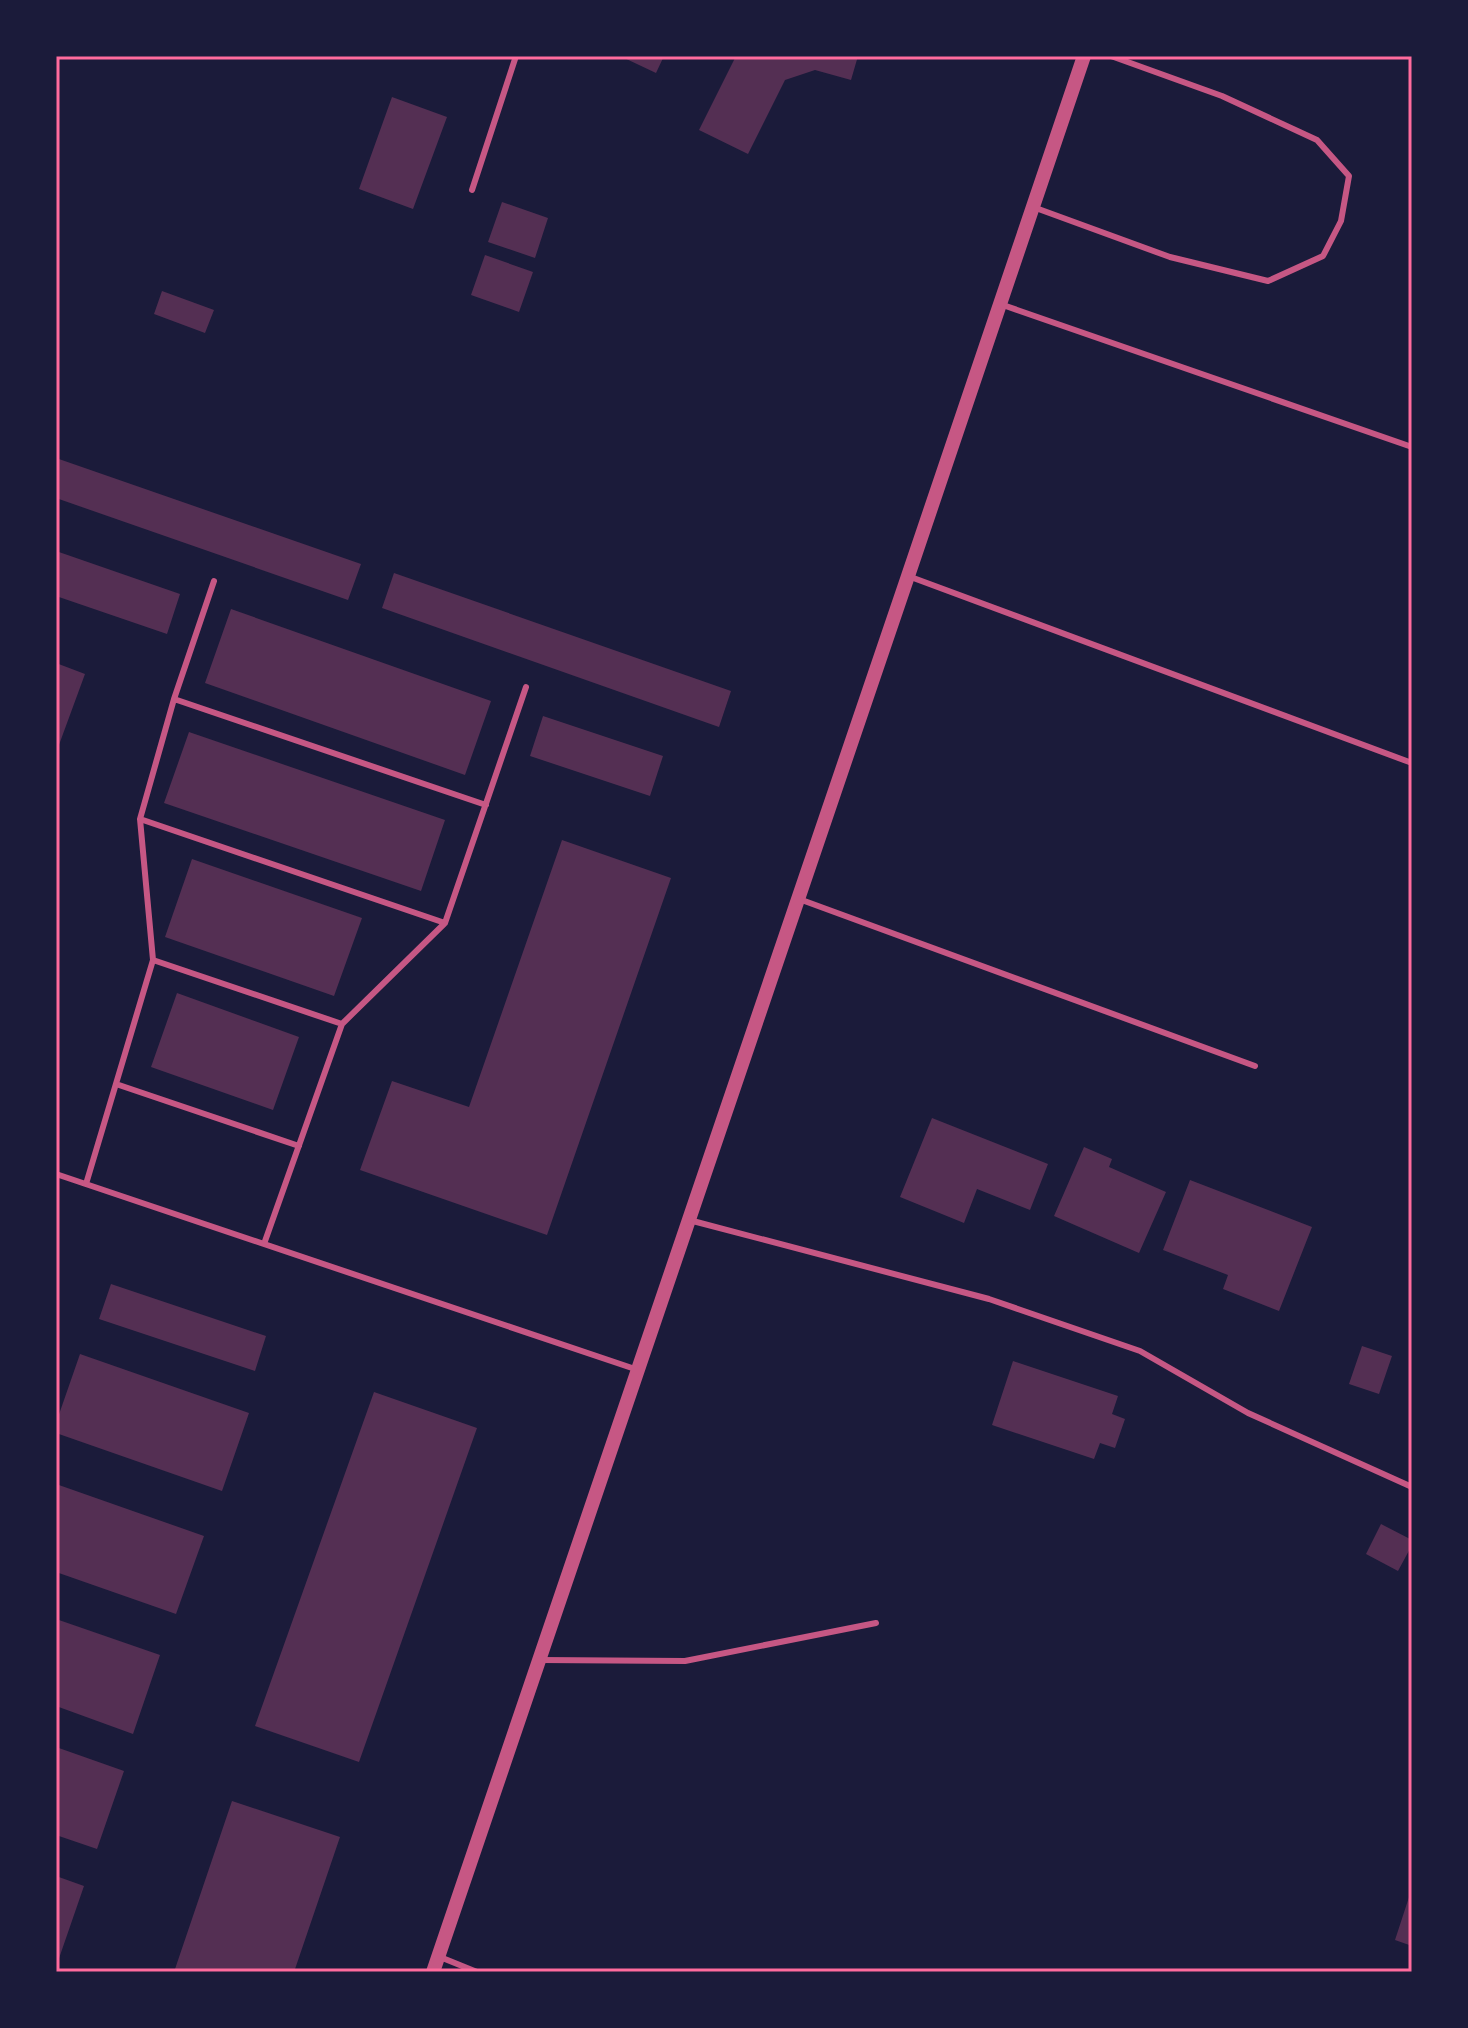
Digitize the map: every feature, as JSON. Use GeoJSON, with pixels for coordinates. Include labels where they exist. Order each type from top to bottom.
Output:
{"type":"FeatureCollection","features":[{"type":"Feature","properties":{"kind":"street"},"geometry":{"type":"LineString","coordinates":[[433,1972],[1084,56]]}},
{"type":"Feature","properties":{"kind":"lane"},"geometry":{"type":"LineString","coordinates":[[472,190],[516,56]]}},
{"type":"Feature","properties":{"kind":"lane"},"geometry":{"type":"LineString","coordinates":[[1033,207],[1170,257],[1268,281],[1323,256],[1341,221],[1349,176],[1317,140],[1222,96],[1111,56]]}},
{"type":"Feature","properties":{"kind":"lane"},"geometry":{"type":"LineString","coordinates":[[1000,304],[1412,447]]}},
{"type":"Feature","properties":{"kind":"lane"},"geometry":{"type":"LineString","coordinates":[[908,576],[1412,763]]}},
{"type":"Feature","properties":{"kind":"lane"},"geometry":{"type":"LineString","coordinates":[[86,1184],[153,960],[140,819],[174,699],[214,581]]}},
{"type":"Feature","properties":{"kind":"lane"},"geometry":{"type":"LineString","coordinates":[[264,1244],[342,1024],[445,923],[526,687]]}},
{"type":"Feature","properties":{"kind":"lane"},"geometry":{"type":"LineString","coordinates":[[174,699],[486,805]]}},
{"type":"Feature","properties":{"kind":"lane"},"geometry":{"type":"LineString","coordinates":[[140,819],[445,923]]}},
{"type":"Feature","properties":{"kind":"lane"},"geometry":{"type":"LineString","coordinates":[[799,899],[1255,1066]]}},
{"type":"Feature","properties":{"kind":"lane"},"geometry":{"type":"LineString","coordinates":[[153,960],[342,1024]]}},
{"type":"Feature","properties":{"kind":"lane"},"geometry":{"type":"LineString","coordinates":[[116,1084],[299,1146]]}},
{"type":"Feature","properties":{"kind":"lane"},"geometry":{"type":"LineString","coordinates":[[56,1174],[638,1370]]}},
{"type":"Feature","properties":{"kind":"lane"},"geometry":{"type":"LineString","coordinates":[[689,1220],[989,1299],[1140,1351],[1248,1413],[1412,1487]]}},
{"type":"Feature","properties":{"kind":"lane"},"geometry":{"type":"LineString","coordinates":[[540,1660],[685,1661],[876,1623]]}},
{"type":"Feature","properties":{"kind":"lane"},"geometry":{"type":"LineString","coordinates":[[438,1956],[477,1972]]}},
{"type":"Feature","properties":{"kind":"building"},"geometry":{"type":"Polygon","coordinates":[[[620,56],[664,56],[656,73],[620,56]]]}},
{"type":"Feature","properties":{"kind":"building"},"geometry":{"type":"Polygon","coordinates":[[[736,56],[858,56],[851,80],[815,70],[785,80],[748,154],[699,130],[736,56]]]}},
{"type":"Feature","properties":{"kind":"building"},"geometry":{"type":"Polygon","coordinates":[[[392,97],[447,117],[413,209],[359,189],[392,97]]]}},
{"type":"Feature","properties":{"kind":"building"},"geometry":{"type":"Polygon","coordinates":[[[502,202],[548,218],[535,258],[488,242],[502,202]]]}},
{"type":"Feature","properties":{"kind":"building"},"geometry":{"type":"Polygon","coordinates":[[[485,255],[533,272],[519,312],[471,295],[485,255]]]}},
{"type":"Feature","properties":{"kind":"building"},"geometry":{"type":"Polygon","coordinates":[[[162,291],[214,310],[205,333],[154,314],[162,291]]]}},
{"type":"Feature","properties":{"kind":"building"},"geometry":{"type":"Polygon","coordinates":[[[56,458],[361,564],[348,600],[56,498],[56,458]]]}},
{"type":"Feature","properties":{"kind":"building"},"geometry":{"type":"Polygon","coordinates":[[[56,551],[180,594],[167,634],[56,596],[56,551]]]}},
{"type":"Feature","properties":{"kind":"building"},"geometry":{"type":"Polygon","coordinates":[[[394,573],[731,691],[719,727],[382,608],[394,573]]]}},
{"type":"Feature","properties":{"kind":"building"},"geometry":{"type":"Polygon","coordinates":[[[231,609],[491,701],[465,775],[205,683],[231,609]]]}},
{"type":"Feature","properties":{"kind":"building"},"geometry":{"type":"Polygon","coordinates":[[[56,663],[85,674],[56,753],[56,663]]]}},
{"type":"Feature","properties":{"kind":"building"},"geometry":{"type":"Polygon","coordinates":[[[543,716],[663,756],[650,796],[530,756],[543,716]]]}},
{"type":"Feature","properties":{"kind":"building"},"geometry":{"type":"Polygon","coordinates":[[[189,732],[445,820],[421,891],[164,803],[189,732]]]}},
{"type":"Feature","properties":{"kind":"building"},"geometry":{"type":"Polygon","coordinates":[[[562,840],[671,878],[547,1235],[360,1170],[392,1081],[469,1107],[562,840]]]}},
{"type":"Feature","properties":{"kind":"building"},"geometry":{"type":"Polygon","coordinates":[[[192,859],[362,918],[334,996],[165,937],[192,859]]]}},
{"type":"Feature","properties":{"kind":"building"},"geometry":{"type":"Polygon","coordinates":[[[177,993],[299,1037],[273,1110],[151,1067],[177,993]]]}},
{"type":"Feature","properties":{"kind":"building"},"geometry":{"type":"Polygon","coordinates":[[[932,1118],[1048,1164],[1030,1210],[977,1189],[964,1223],[900,1197],[932,1118]]]}},
{"type":"Feature","properties":{"kind":"building"},"geometry":{"type":"Polygon","coordinates":[[[1084,1147],[1112,1159],[1109,1167],[1166,1192],[1139,1253],[1054,1216],[1084,1147]]]}},
{"type":"Feature","properties":{"kind":"building"},"geometry":{"type":"Polygon","coordinates":[[[1190,1180],[1312,1227],[1279,1311],[1223,1289],[1228,1275],[1163,1250],[1190,1180]]]}},
{"type":"Feature","properties":{"kind":"building"},"geometry":{"type":"Polygon","coordinates":[[[111,1284],[266,1336],[255,1371],[99,1319],[111,1284]]]}},
{"type":"Feature","properties":{"kind":"building"},"geometry":{"type":"Polygon","coordinates":[[[1362,1346],[1392,1356],[1379,1394],[1349,1384],[1362,1346]]]}},
{"type":"Feature","properties":{"kind":"building"},"geometry":{"type":"Polygon","coordinates":[[[80,1354],[249,1413],[222,1491],[56,1433],[56,1423],[80,1354]]]}},
{"type":"Feature","properties":{"kind":"building"},"geometry":{"type":"Polygon","coordinates":[[[1013,1361],[1118,1396],[1112,1414],[1125,1419],[1115,1448],[1100,1443],[1094,1459],[992,1425],[1013,1361]]]}},
{"type":"Feature","properties":{"kind":"building"},"geometry":{"type":"Polygon","coordinates":[[[374,1392],[477,1428],[359,1762],[255,1726],[374,1392]]]}},
{"type":"Feature","properties":{"kind":"building"},"geometry":{"type":"Polygon","coordinates":[[[56,1484],[204,1536],[176,1614],[56,1572],[56,1484]]]}},
{"type":"Feature","properties":{"kind":"building"},"geometry":{"type":"Polygon","coordinates":[[[1381,1524],[1412,1540],[1398,1571],[1366,1554],[1381,1524]]]}},
{"type":"Feature","properties":{"kind":"building"},"geometry":{"type":"Polygon","coordinates":[[[56,1619],[160,1655],[133,1734],[56,1706],[56,1619]]]}},
{"type":"Feature","properties":{"kind":"building"},"geometry":{"type":"Polygon","coordinates":[[[56,1747],[124,1771],[97,1849],[56,1835],[56,1747]]]}},
{"type":"Feature","properties":{"kind":"building"},"geometry":{"type":"Polygon","coordinates":[[[232,1801],[340,1837],[294,1972],[174,1972],[232,1801]]]}},
{"type":"Feature","properties":{"kind":"building"},"geometry":{"type":"Polygon","coordinates":[[[56,1876],[84,1886],[56,1967],[56,1876]]]}},
{"type":"Feature","properties":{"kind":"building"},"geometry":{"type":"Polygon","coordinates":[[[1412,1891],[1412,1946],[1395,1940],[1412,1891]]]}}]}
